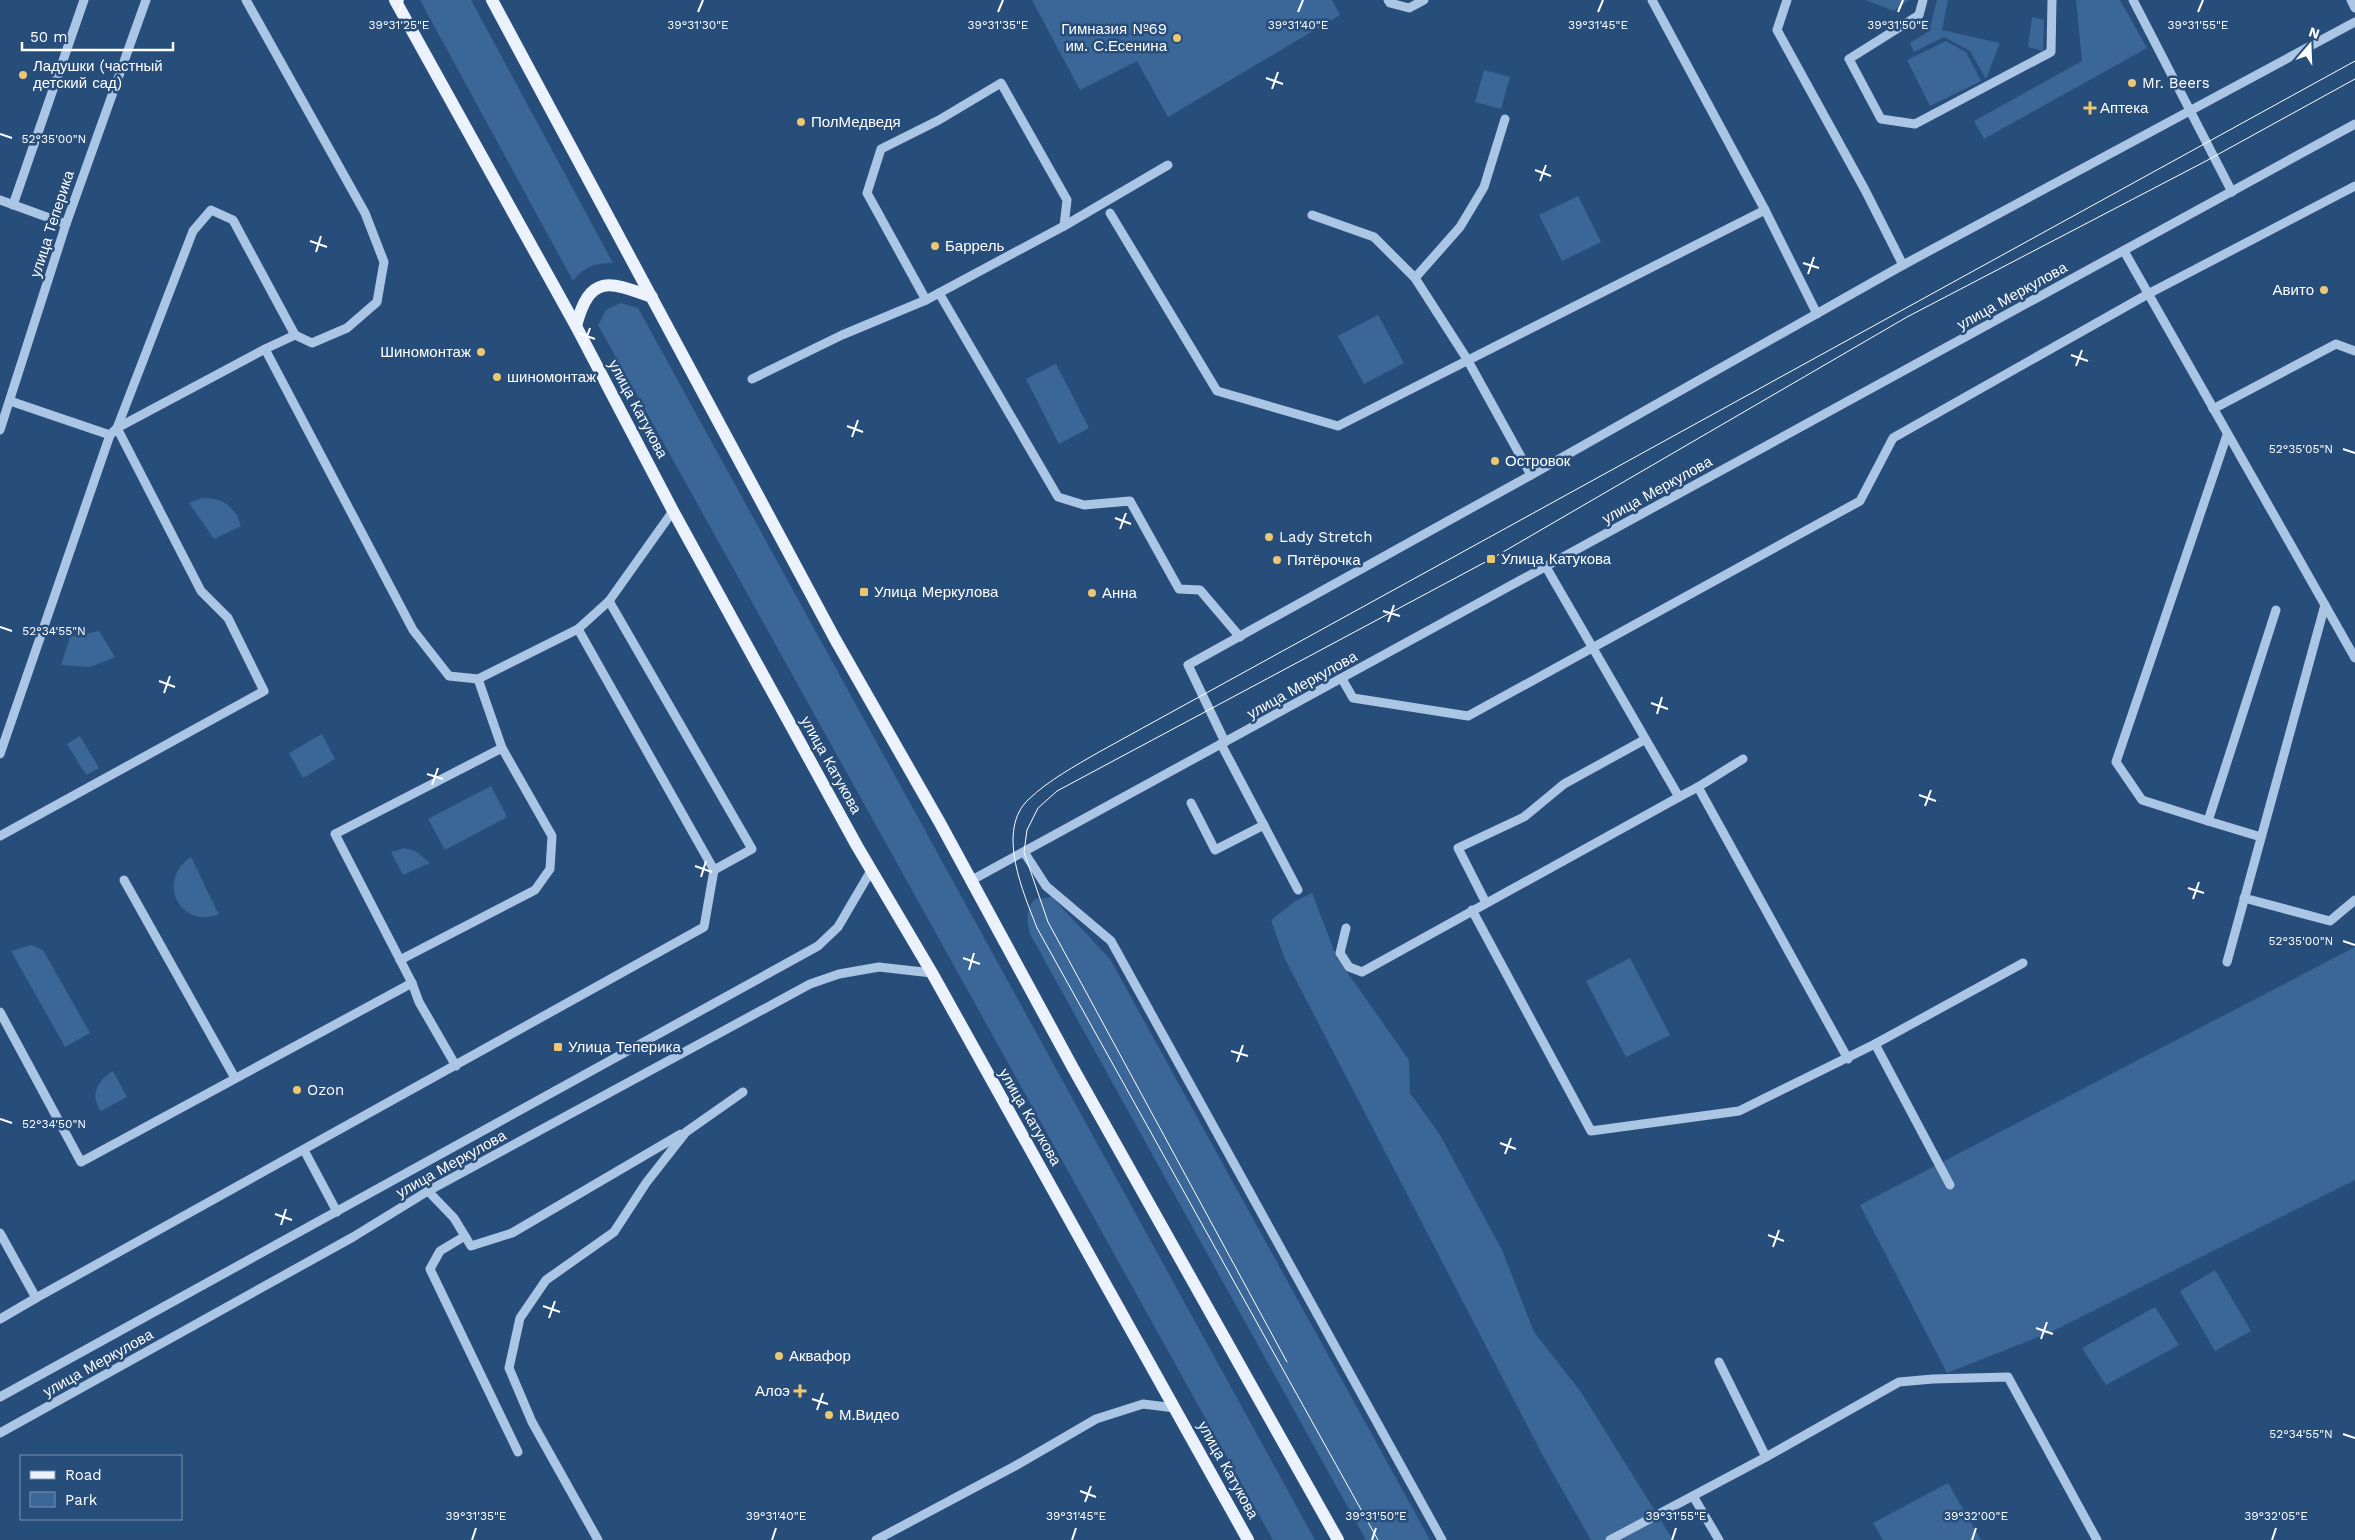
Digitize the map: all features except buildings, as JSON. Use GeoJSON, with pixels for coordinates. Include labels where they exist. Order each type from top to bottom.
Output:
{"type":"FeatureCollection","features":[{"type":"Feature","properties":{"kind":"main road","name":"улица Катукова"},"geometry":{"type":"LineString","coordinates":[[395,0],[576,326],[673,511],[872,869],[1176,1408],[1248,1540]]}},
{"type":"Feature","properties":{"kind":"main road"},"geometry":{"type":"LineString","coordinates":[[492,0],[835,639],[972,880],[1073,1068],[1338,1540]]}},
{"type":"Feature","properties":{"kind":"main road"},"geometry":{"type":"LineString","coordinates":[[576,326],[582,305],[591,291],[607,284],[625,287],[652,298]]}},
{"type":"Feature","properties":{"kind":"street"},"geometry":{"type":"LineString","coordinates":[[13,204],[84,0]]}},
{"type":"Feature","properties":{"kind":"street","name":"улица Теперика"},"geometry":{"type":"LineString","coordinates":[[0,430],[66,224],[146,0]]}},
{"type":"Feature","properties":{"kind":"street"},"geometry":{"type":"LineString","coordinates":[[0,836],[264,691],[228,618],[202,591],[118,428],[193,231],[211,210],[233,220],[295,335],[312,343],[347,328],[377,302],[384,262],[366,213],[246,0]]}},
{"type":"Feature","properties":{"kind":"street"},"geometry":{"type":"LineString","coordinates":[[1388,0],[1390,3],[1409,8],[1424,0]]}},
{"type":"Feature","properties":{"kind":"street"},"geometry":{"type":"LineString","coordinates":[[1652,0],[1765,210],[1817,314]]}},
{"type":"Feature","properties":{"kind":"street"},"geometry":{"type":"LineString","coordinates":[[1787,0],[1777,30],[1865,190],[1903,265]]}},
{"type":"Feature","properties":{"kind":"street"},"geometry":{"type":"LineString","coordinates":[[1923,0],[1919,14],[1849,59],[1881,119],[1915,124],[2051,52],[2052,0]]}},
{"type":"Feature","properties":{"kind":"street"},"geometry":{"type":"LineString","coordinates":[[2133,0],[2232,192]]}},
{"type":"Feature","properties":{"kind":"street"},"geometry":{"type":"LineString","coordinates":[[2351,0],[2355,8]]}},
{"type":"Feature","properties":{"kind":"street"},"geometry":{"type":"LineString","coordinates":[[1298,890],[1223,743],[1188,665],[1531,476],[1903,265],[2192,112],[2355,22]]}},
{"type":"Feature","properties":{"kind":"street"},"geometry":{"type":"LineString","coordinates":[[926,300],[867,193],[881,149],[939,120],[1000,83],[1067,200],[1064,226]]}},
{"type":"Feature","properties":{"kind":"street"},"geometry":{"type":"LineString","coordinates":[[1415,278],[1460,227],[1484,188],[1505,119]]}},
{"type":"Feature","properties":{"kind":"street","name":"улица Меркулова"},"geometry":{"type":"LineString","coordinates":[[972,880],[2355,124]]}},
{"type":"Feature","properties":{"kind":"street"},"geometry":{"type":"LineString","coordinates":[[752,380],[842,335],[926,300],[1064,226],[1168,165]]}},
{"type":"Feature","properties":{"kind":"street"},"geometry":{"type":"LineString","coordinates":[[1342,679],[1353,698],[1468,716],[1860,501],[1893,438],[2148,294],[2355,186]]}},
{"type":"Feature","properties":{"kind":"street"},"geometry":{"type":"LineString","coordinates":[[0,200],[66,224]]}},
{"type":"Feature","properties":{"kind":"street"},"geometry":{"type":"LineString","coordinates":[[1110,213],[1218,391],[1338,426],[1467,359],[1765,210]]}},
{"type":"Feature","properties":{"kind":"street"},"geometry":{"type":"LineString","coordinates":[[1312,215],[1374,238],[1415,278],[1467,359],[1531,476]]}},
{"type":"Feature","properties":{"kind":"street"},"geometry":{"type":"LineString","coordinates":[[2124,251],[2355,658]]}},
{"type":"Feature","properties":{"kind":"street"},"geometry":{"type":"LineString","coordinates":[[939,293],[1058,497],[1084,505],[1130,501],[1179,588],[1200,590],[1240,637]]}},
{"type":"Feature","properties":{"kind":"street"},"geometry":{"type":"LineString","coordinates":[[0,754],[110,436],[118,428],[265,348],[295,335]]}},
{"type":"Feature","properties":{"kind":"street"},"geometry":{"type":"LineString","coordinates":[[2213,409],[2336,344],[2355,351]]}},
{"type":"Feature","properties":{"kind":"street"},"geometry":{"type":"LineString","coordinates":[[265,348],[413,630],[449,676],[478,679],[578,629],[609,601],[673,511]]}},
{"type":"Feature","properties":{"kind":"street"},"geometry":{"type":"LineString","coordinates":[[10,401],[110,436]]}},
{"type":"Feature","properties":{"kind":"street"},"geometry":{"type":"LineString","coordinates":[[2227,435],[2116,762],[2142,800],[2261,837]]}},
{"type":"Feature","properties":{"kind":"street"},"geometry":{"type":"LineString","coordinates":[[1546,567],[1644,740],[1679,797]]}},
{"type":"Feature","properties":{"kind":"street"},"geometry":{"type":"LineString","coordinates":[[609,601],[752,848],[714,870]]}},
{"type":"Feature","properties":{"kind":"street"},"geometry":{"type":"LineString","coordinates":[[2227,962],[2325,605]]}},
{"type":"Feature","properties":{"kind":"street"},"geometry":{"type":"LineString","coordinates":[[2208,821],[2276,610]]}},
{"type":"Feature","properties":{"kind":"street"},"geometry":{"type":"LineString","coordinates":[[0,1319],[704,927],[714,870],[578,629]]}},
{"type":"Feature","properties":{"kind":"street"},"geometry":{"type":"LineString","coordinates":[[400,960],[535,890],[550,869],[552,836],[502,748],[478,679]]}},
{"type":"Feature","properties":{"kind":"street"},"geometry":{"type":"LineString","coordinates":[[1486,903],[1458,848],[1524,817],[1564,784],[1644,740]]}},
{"type":"Feature","properties":{"kind":"street"},"geometry":{"type":"LineString","coordinates":[[456,1066],[419,1002],[412,983],[335,834],[502,748]]}},
{"type":"Feature","properties":{"kind":"street"},"geometry":{"type":"LineString","coordinates":[[1346,928],[1340,953],[1348,967],[1362,972],[1698,787],[1742,758]]}},
{"type":"Feature","properties":{"kind":"street"},"geometry":{"type":"LineString","coordinates":[[1698,787],[1848,1059]]}},
{"type":"Feature","properties":{"kind":"street"},"geometry":{"type":"LineString","coordinates":[[1191,803],[1215,850],[1264,825]]}},
{"type":"Feature","properties":{"kind":"street"},"geometry":{"type":"LineString","coordinates":[[1024,852],[1046,886],[1111,941],[1442,1540]]}},
{"type":"Feature","properties":{"kind":"street","name":"улица Меркулова"},"geometry":{"type":"LineString","coordinates":[[0,1397],[818,946],[838,927],[872,869]]}},
{"type":"Feature","properties":{"kind":"street"},"geometry":{"type":"LineString","coordinates":[[124,880],[235,1078]]}},
{"type":"Feature","properties":{"kind":"street"},"geometry":{"type":"LineString","coordinates":[[2244,898],[2330,921],[2355,900]]}},
{"type":"Feature","properties":{"kind":"street"},"geometry":{"type":"LineString","coordinates":[[1472,910],[1591,1131],[1739,1111],[1848,1059],[2023,962]]}},
{"type":"Feature","properties":{"kind":"street","name":"улица Меркулова"},"geometry":{"type":"LineString","coordinates":[[0,1433],[353,1237],[428,1192],[810,984],[838,974],[879,967],[932,973]]}},
{"type":"Feature","properties":{"kind":"street"},"geometry":{"type":"LineString","coordinates":[[0,1012],[81,1162],[412,983]]}},
{"type":"Feature","properties":{"kind":"street"},"geometry":{"type":"LineString","coordinates":[[1875,1044],[1950,1185]]}},
{"type":"Feature","properties":{"kind":"street"},"geometry":{"type":"LineString","coordinates":[[428,1192],[454,1218],[472,1246],[512,1234],[686,1132],[743,1092]]}},
{"type":"Feature","properties":{"kind":"street"},"geometry":{"type":"LineString","coordinates":[[598,1540],[532,1422],[509,1368],[516,1334],[520,1318],[546,1280],[614,1232],[646,1183],[686,1132]]}},
{"type":"Feature","properties":{"kind":"street"},"geometry":{"type":"LineString","coordinates":[[304,1150],[337,1212]]}},
{"type":"Feature","properties":{"kind":"street"},"geometry":{"type":"LineString","coordinates":[[0,1233],[36,1298]]}},
{"type":"Feature","properties":{"kind":"street"},"geometry":{"type":"LineString","coordinates":[[466,1236],[440,1250],[430,1269],[518,1452]]}},
{"type":"Feature","properties":{"kind":"street"},"geometry":{"type":"LineString","coordinates":[[1719,1362],[1766,1457]]}},
{"type":"Feature","properties":{"kind":"street"},"geometry":{"type":"LineString","coordinates":[[1610,1540],[1766,1457],[1899,1382],[2008,1377],[2097,1540]]}},
{"type":"Feature","properties":{"kind":"street"},"geometry":{"type":"LineString","coordinates":[[876,1540],[1015,1466],[1096,1420],[1143,1404],[1176,1408]]}},
{"type":"Feature","properties":{"kind":"street"},"geometry":{"type":"LineString","coordinates":[[1693,1496],[1719,1540]]}},
{"type":"Feature","properties":{"kind":"green space"},"geometry":{"type":"Polygon","coordinates":[[[420,0],[471,0],[613,263],[590,266],[573,281],[420,0]]]}},
{"type":"Feature","properties":{"kind":"green space","name":"Гимназия №69 им. С.Есенина"},"geometry":{"type":"Polygon","coordinates":[[[1032,0],[1332,0],[1340,15],[1168,117],[1137,61],[1080,90],[1032,0]]]}},
{"type":"Feature","properties":{"kind":"green space"},"geometry":{"type":"Polygon","coordinates":[[[1865,0],[1909,0],[1894,11],[1865,0]]]}},
{"type":"Feature","properties":{"kind":"green space"},"geometry":{"type":"Polygon","coordinates":[[[1937,0],[1948,0],[1942,30],[2000,43],[1986,79],[1970,51],[1944,37],[1914,52],[1910,43],[1929,31],[1937,0]]]}},
{"type":"Feature","properties":{"kind":"green space"},"geometry":{"type":"Polygon","coordinates":[[[2076,0],[2120,0],[2147,48],[1984,139],[1974,121],[2082,61],[2076,0]]]}},
{"type":"Feature","properties":{"kind":"green space"},"geometry":{"type":"Polygon","coordinates":[[[2032,17],[2044,20],[2043,51],[2028,47],[2032,17]]]}},
{"type":"Feature","properties":{"kind":"green space"},"geometry":{"type":"Polygon","coordinates":[[[1946,41],[1966,52],[1981,81],[1930,106],[1907,60],[1946,41]]]}},
{"type":"Feature","properties":{"kind":"green space"},"geometry":{"type":"Polygon","coordinates":[[[1484,70],[1510,77],[1501,109],[1475,102],[1484,70]]]}},
{"type":"Feature","properties":{"kind":"green space"},"geometry":{"type":"Polygon","coordinates":[[[1578,196],[1601,242],[1562,261],[1539,215],[1578,196]]]}},
{"type":"Feature","properties":{"kind":"green space"},"geometry":{"type":"Polygon","coordinates":[[[621,303],[638,308],[1315,1540],[1273,1540],[598,325],[606,310],[621,303]]]}},
{"type":"Feature","properties":{"kind":"green space"},"geometry":{"type":"Polygon","coordinates":[[[1378,315],[1404,363],[1364,384],[1338,336],[1378,315]]]}},
{"type":"Feature","properties":{"kind":"green space"},"geometry":{"type":"Polygon","coordinates":[[[1056,364],[1089,428],[1059,444],[1026,379],[1056,364]]]}},
{"type":"Feature","properties":{"kind":"green space"},"geometry":{"type":"Polygon","coordinates":[[[202,498],[216,499],[227,504],[235,513],[241,526],[214,539],[189,503],[202,498]]]}},
{"type":"Feature","properties":{"kind":"green space"},"geometry":{"type":"Polygon","coordinates":[[[99,631],[115,657],[91,667],[61,665],[70,637],[99,631]]]}},
{"type":"Feature","properties":{"kind":"green space"},"geometry":{"type":"Polygon","coordinates":[[[322,734],[335,759],[303,778],[289,753],[322,734]]]}},
{"type":"Feature","properties":{"kind":"green space"},"geometry":{"type":"Polygon","coordinates":[[[80,736],[99,768],[86,775],[67,744],[80,736]]]}},
{"type":"Feature","properties":{"kind":"green space"},"geometry":{"type":"Polygon","coordinates":[[[491,786],[507,817],[445,850],[428,819],[491,786]]]}},
{"type":"Feature","properties":{"kind":"green space"},"geometry":{"type":"Polygon","coordinates":[[[404,848],[415,851],[430,863],[403,875],[391,852],[404,848]]]}},
{"type":"Feature","properties":{"kind":"green space"},"geometry":{"type":"Polygon","coordinates":[[[191,857],[219,914],[205,917],[194,915],[184,909],[177,900],[174,890],[175,878],[180,867],[191,857]]]}},
{"type":"Feature","properties":{"kind":"green space"},"geometry":{"type":"Polygon","coordinates":[[[1312,893],[1337,958],[1409,1060],[1410,1093],[1440,1135],[1502,1250],[1534,1332],[1581,1392],[1673,1540],[1591,1540],[1543,1456],[1284,957],[1271,920],[1294,902],[1312,893]]]}},
{"type":"Feature","properties":{"kind":"green space"},"geometry":{"type":"Polygon","coordinates":[[[1052,897],[1110,959],[1430,1540],[1366,1540],[1030,934],[1028,916],[1032,903],[1035,899],[1052,897]]]}},
{"type":"Feature","properties":{"kind":"green space"},"geometry":{"type":"Polygon","coordinates":[[[31,945],[43,950],[90,1033],[65,1047],[11,951],[31,945]]]}},
{"type":"Feature","properties":{"kind":"green space"},"geometry":{"type":"Polygon","coordinates":[[[2355,947],[2355,1180],[2051,1332],[1947,1373],[1860,1205],[2355,947]]]}},
{"type":"Feature","properties":{"kind":"green space"},"geometry":{"type":"Polygon","coordinates":[[[1630,958],[1670,1035],[1626,1057],[1586,981],[1630,958]]]}},
{"type":"Feature","properties":{"kind":"green space"},"geometry":{"type":"Polygon","coordinates":[[[113,1071],[127,1097],[101,1111],[97,1105],[97,1088],[99,1083],[113,1071]]]}},
{"type":"Feature","properties":{"kind":"green space"},"geometry":{"type":"Polygon","coordinates":[[[2215,1270],[2251,1331],[2215,1351],[2180,1291],[2215,1270]]]}},
{"type":"Feature","properties":{"kind":"green space"},"geometry":{"type":"Polygon","coordinates":[[[2155,1307],[2179,1345],[2106,1385],[2082,1348],[2155,1307]]]}},
{"type":"Feature","properties":{"kind":"green space"},"geometry":{"type":"Polygon","coordinates":[[[1948,1483],[1981,1540],[1883,1540],[1873,1523],[1948,1483]]]}},
{"type":"Feature","properties":{"kind":"tram line"},"geometry":{"type":"LineString","coordinates":[[1378,1540],[1037,928],[1025,898],[1015,862],[1014,827],[1019,812],[1029,799],[1045,786],[1099,752],[2355,61]]}},
{"type":"Feature","properties":{"kind":"tram line"},"geometry":{"type":"LineString","coordinates":[[1287,1362],[1048,922],[1024,852],[1027,830],[1038,808],[1057,791],[1491,559],[1907,317],[2206,161],[2355,79]]}},
{"type":"Feature","properties":{"kind":"place","name":"Гимназия №69 им. С.Есенина"},"geometry":{"type":"Point","coordinates":[1177,38]}},
{"type":"Feature","properties":{"kind":"place","name":"Ладушки (частный детский сад)"},"geometry":{"type":"Point","coordinates":[23,75]}},
{"type":"Feature","properties":{"kind":"place","name":"Mr. Beers"},"geometry":{"type":"Point","coordinates":[2132,83]}},
{"type":"Feature","properties":{"kind":"place","name":"Аптека"},"geometry":{"type":"Point","coordinates":[2090,108]}},
{"type":"Feature","properties":{"kind":"place","name":"ПолМедведя"},"geometry":{"type":"Point","coordinates":[801,122]}},
{"type":"Feature","properties":{"kind":"place","name":"Баррель"},"geometry":{"type":"Point","coordinates":[935,246]}},
{"type":"Feature","properties":{"kind":"place","name":"Авито"},"geometry":{"type":"Point","coordinates":[2324,290]}},
{"type":"Feature","properties":{"kind":"place","name":"Шиномонтаж"},"geometry":{"type":"Point","coordinates":[481,352]}},
{"type":"Feature","properties":{"kind":"place","name":"шиномонтаж"},"geometry":{"type":"Point","coordinates":[497,377]}},
{"type":"Feature","properties":{"kind":"place","name":"Островок"},"geometry":{"type":"Point","coordinates":[1495,461]}},
{"type":"Feature","properties":{"kind":"place","name":"Lady Stretch"},"geometry":{"type":"Point","coordinates":[1269,537]}},
{"type":"Feature","properties":{"kind":"place","name":"Улица Катукова"},"geometry":{"type":"Point","coordinates":[1491,559]}},
{"type":"Feature","properties":{"kind":"place","name":"Пятёрочка"},"geometry":{"type":"Point","coordinates":[1277,560]}},
{"type":"Feature","properties":{"kind":"place","name":"Улица Меркулова"},"geometry":{"type":"Point","coordinates":[864,592]}},
{"type":"Feature","properties":{"kind":"place","name":"Анна"},"geometry":{"type":"Point","coordinates":[1092,593]}},
{"type":"Feature","properties":{"kind":"place","name":"Улица Теперика"},"geometry":{"type":"Point","coordinates":[558,1047]}},
{"type":"Feature","properties":{"kind":"place","name":"Ozon"},"geometry":{"type":"Point","coordinates":[297,1090]}},
{"type":"Feature","properties":{"kind":"place","name":"Аквафор"},"geometry":{"type":"Point","coordinates":[779,1356]}},
{"type":"Feature","properties":{"kind":"place","name":"Алоэ"},"geometry":{"type":"Point","coordinates":[800,1391]}},
{"type":"Feature","properties":{"kind":"place","name":"М.Видео"},"geometry":{"type":"Point","coordinates":[829,1415]}}]}
